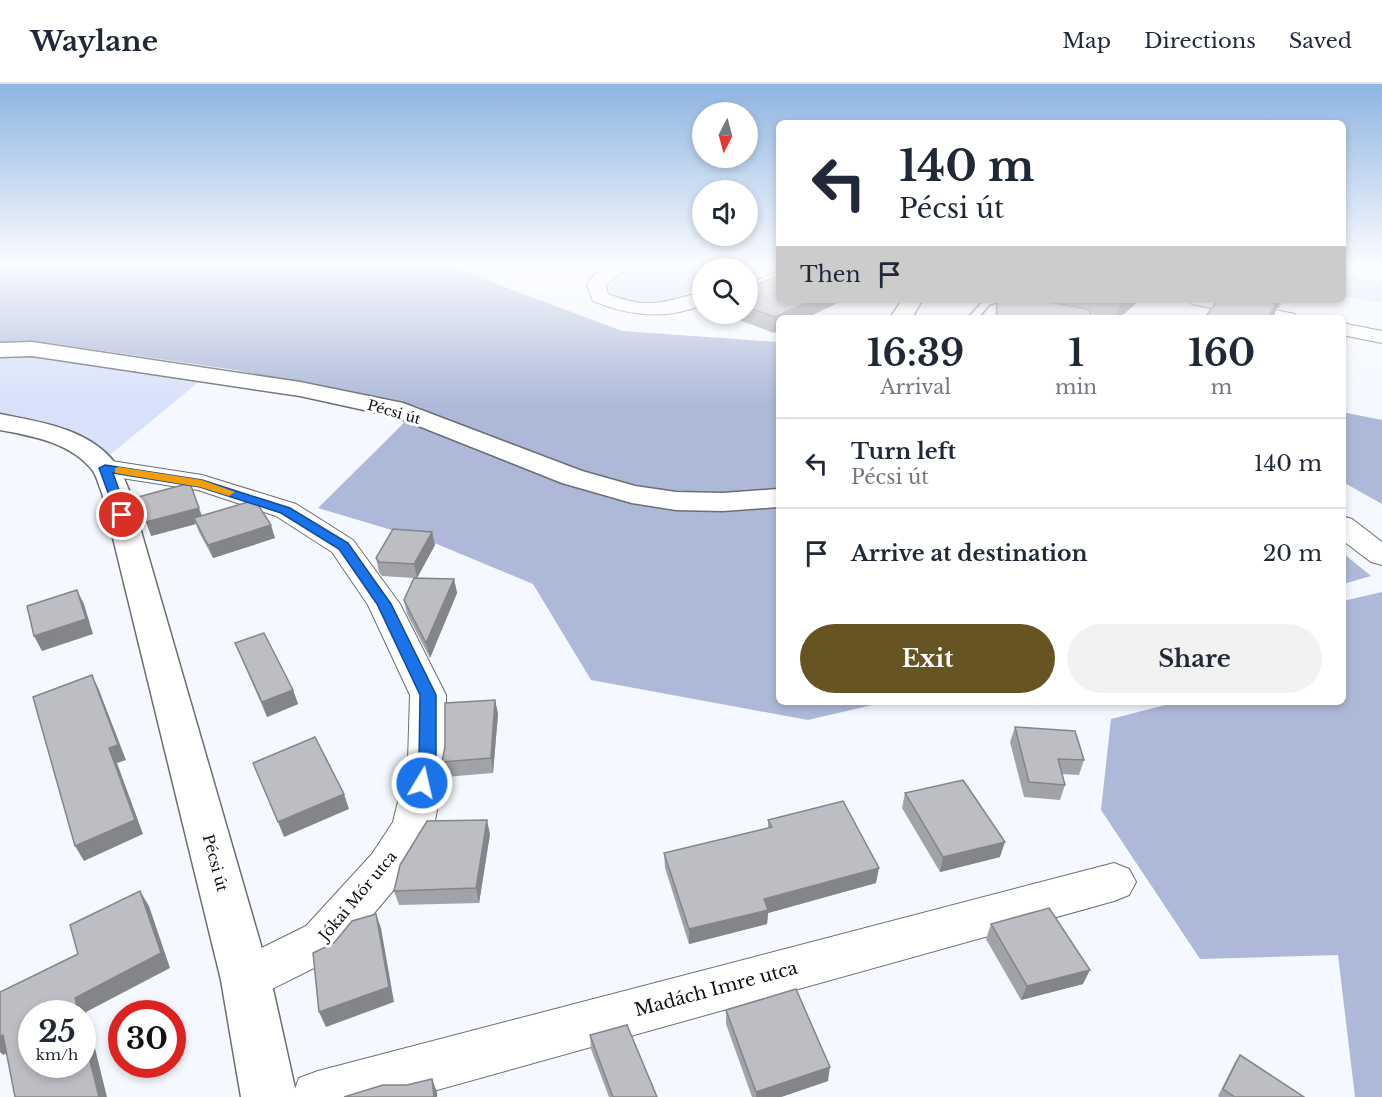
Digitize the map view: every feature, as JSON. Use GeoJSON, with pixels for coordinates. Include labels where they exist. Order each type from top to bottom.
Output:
{"type":"FeatureCollection","features":[{"type":"Feature","properties":{"kind":"main road","name":"Pécsi út"},"geometry":{"type":"LineString","coordinates":[[0,350],[33,349],[67,354],[341,398],[403,411],[572,477],[632,494],[699,501],[776,498]]}},
{"type":"Feature","properties":{"kind":"main road","name":"Pécsi út"},"geometry":{"type":"LineString","coordinates":[[0,422],[33,427],[68,438],[105,468],[119,504],[246,980],[269,1097]]}},
{"type":"Feature","properties":{"kind":"street"},"geometry":{"type":"LineString","coordinates":[[1252,310],[1274,315]]}},
{"type":"Feature","properties":{"kind":"street"},"geometry":{"type":"LineString","coordinates":[[1346,330],[1382,337]]}},
{"type":"Feature","properties":{"kind":"street","name":"Jókai Mór utca"},"geometry":{"type":"LineString","coordinates":[[105,468],[202,483],[286,510],[344,546],[384,604],[428,695],[427,761],[413,826],[387,867],[322,941],[246,980]]}},
{"type":"Feature","properties":{"kind":"street"},"geometry":{"type":"LineString","coordinates":[[1346,528],[1382,556]]}},
{"type":"Feature","properties":{"kind":"street","name":"Madách Imre utca"},"geometry":{"type":"LineString","coordinates":[[318,1097],[1114,882]]}},
{"type":"Feature","properties":{"kind":"shaded area"},"geometry":{"type":"Polygon","coordinates":[[[0,310],[567,310],[622,331],[776,342],[776,705],[872,705],[808,720],[591,680],[533,584],[432,542],[318,508],[420,407],[235,370],[49,343],[0,343],[0,310]]]}},
{"type":"Feature","properties":{"kind":"shaded area"},"geometry":{"type":"Polygon","coordinates":[[[0,351],[207,375],[100,463],[79,445],[0,422],[0,351]]]}},
{"type":"Feature","properties":{"kind":"shaded area"},"geometry":{"type":"Polygon","coordinates":[[[1346,413],[1382,420],[1382,504],[1346,484],[1346,413]]]}},
{"type":"Feature","properties":{"kind":"shaded area"},"geometry":{"type":"Polygon","coordinates":[[[1346,555],[1371,576],[1346,583],[1346,555]]]}},
{"type":"Feature","properties":{"kind":"shaded area"},"geometry":{"type":"Polygon","coordinates":[[[1382,592],[1382,1097],[1355,1097],[1338,955],[1200,959],[1101,810],[1111,719],[1165,705],[1346,705],[1346,600],[1382,592]]]}},
{"type":"Feature","properties":{"kind":"building"},"geometry":{"type":"Polygon","coordinates":[[[758,310],[790,310],[775,317],[758,310]]]}},
{"type":"Feature","properties":{"kind":"building"},"geometry":{"type":"Polygon","coordinates":[[[997,310],[1090,310],[1091,315],[997,315],[997,310]]]}},
{"type":"Feature","properties":{"kind":"building"},"geometry":{"type":"Polygon","coordinates":[[[1210,310],[1272,310],[1270,315],[1207,315],[1210,310]]]}},
{"type":"Feature","properties":{"kind":"building"},"geometry":{"type":"Polygon","coordinates":[[[190,483],[199,508],[146,522],[138,497],[190,483]]]}},
{"type":"Feature","properties":{"kind":"building"},"geometry":{"type":"Polygon","coordinates":[[[255,500],[271,525],[208,545],[194,518],[255,500]]]}},
{"type":"Feature","properties":{"kind":"building"},"geometry":{"type":"Polygon","coordinates":[[[393,529],[432,532],[414,564],[379,562],[376,558],[393,529]]]}},
{"type":"Feature","properties":{"kind":"building"},"geometry":{"type":"Polygon","coordinates":[[[414,578],[454,579],[426,643],[404,600],[414,578]]]}},
{"type":"Feature","properties":{"kind":"building"},"geometry":{"type":"Polygon","coordinates":[[[77,590],[86,619],[34,636],[27,606],[77,590]]]}},
{"type":"Feature","properties":{"kind":"building"},"geometry":{"type":"Polygon","coordinates":[[[264,633],[293,690],[262,702],[235,643],[264,633]]]}},
{"type":"Feature","properties":{"kind":"building"},"geometry":{"type":"Polygon","coordinates":[[[92,675],[118,745],[109,748],[135,820],[75,846],[33,697],[92,675]]]}},
{"type":"Feature","properties":{"kind":"building"},"geometry":{"type":"Polygon","coordinates":[[[495,700],[491,758],[442,762],[445,746],[445,703],[495,700]]]}},
{"type":"Feature","properties":{"kind":"building"},"geometry":{"type":"Polygon","coordinates":[[[1015,727],[1075,731],[1084,760],[1058,759],[1065,785],[1029,782],[1015,727]]]}},
{"type":"Feature","properties":{"kind":"building"},"geometry":{"type":"Polygon","coordinates":[[[315,737],[344,794],[278,822],[253,763],[315,737]]]}},
{"type":"Feature","properties":{"kind":"building"},"geometry":{"type":"Polygon","coordinates":[[[963,780],[1005,842],[943,857],[905,793],[963,780]]]}},
{"type":"Feature","properties":{"kind":"building"},"geometry":{"type":"Polygon","coordinates":[[[843,801],[879,868],[764,899],[768,910],[689,929],[664,853],[772,827],[768,820],[843,801]]]}},
{"type":"Feature","properties":{"kind":"building"},"geometry":{"type":"Polygon","coordinates":[[[487,820],[476,888],[394,891],[400,865],[427,821],[487,820]]]}},
{"type":"Feature","properties":{"kind":"building"},"geometry":{"type":"Polygon","coordinates":[[[140,891],[161,953],[75,998],[76,1000],[18,1000],[18,1078],[94,1078],[99,1097],[15,1097],[3,1035],[0,1036],[0,992],[78,954],[70,925],[140,891]]]}},
{"type":"Feature","properties":{"kind":"building"},"geometry":{"type":"Polygon","coordinates":[[[1049,908],[1090,970],[1027,986],[991,924],[1049,908]]]}},
{"type":"Feature","properties":{"kind":"building"},"geometry":{"type":"Polygon","coordinates":[[[376,914],[389,987],[319,1012],[313,953],[334,943],[352,921],[376,914]]]}},
{"type":"Feature","properties":{"kind":"building"},"geometry":{"type":"Polygon","coordinates":[[[796,989],[830,1067],[756,1092],[726,1010],[796,989]]]}},
{"type":"Feature","properties":{"kind":"building"},"geometry":{"type":"Polygon","coordinates":[[[627,1025],[657,1097],[613,1097],[590,1035],[627,1025]]]}},
{"type":"Feature","properties":{"kind":"building"},"geometry":{"type":"Polygon","coordinates":[[[1240,1055],[1304,1097],[1235,1097],[1223,1089],[1240,1055]]]}},
{"type":"Feature","properties":{"kind":"building"},"geometry":{"type":"Polygon","coordinates":[[[432,1079],[434,1097],[344,1097],[383,1085],[407,1085],[432,1079]]]}},
{"type":"Feature","properties":{"kind":"slow traffic"},"geometry":{"type":"LineString","coordinates":[[119,470],[202,483],[229,492]]}},
{"type":"Feature","properties":{"kind":"route"},"geometry":{"type":"LineString","coordinates":[[122,515],[116,493],[105,468],[202,483],[286,510],[344,546],[384,604],[428,695],[427,761],[422,783]]}}]}
